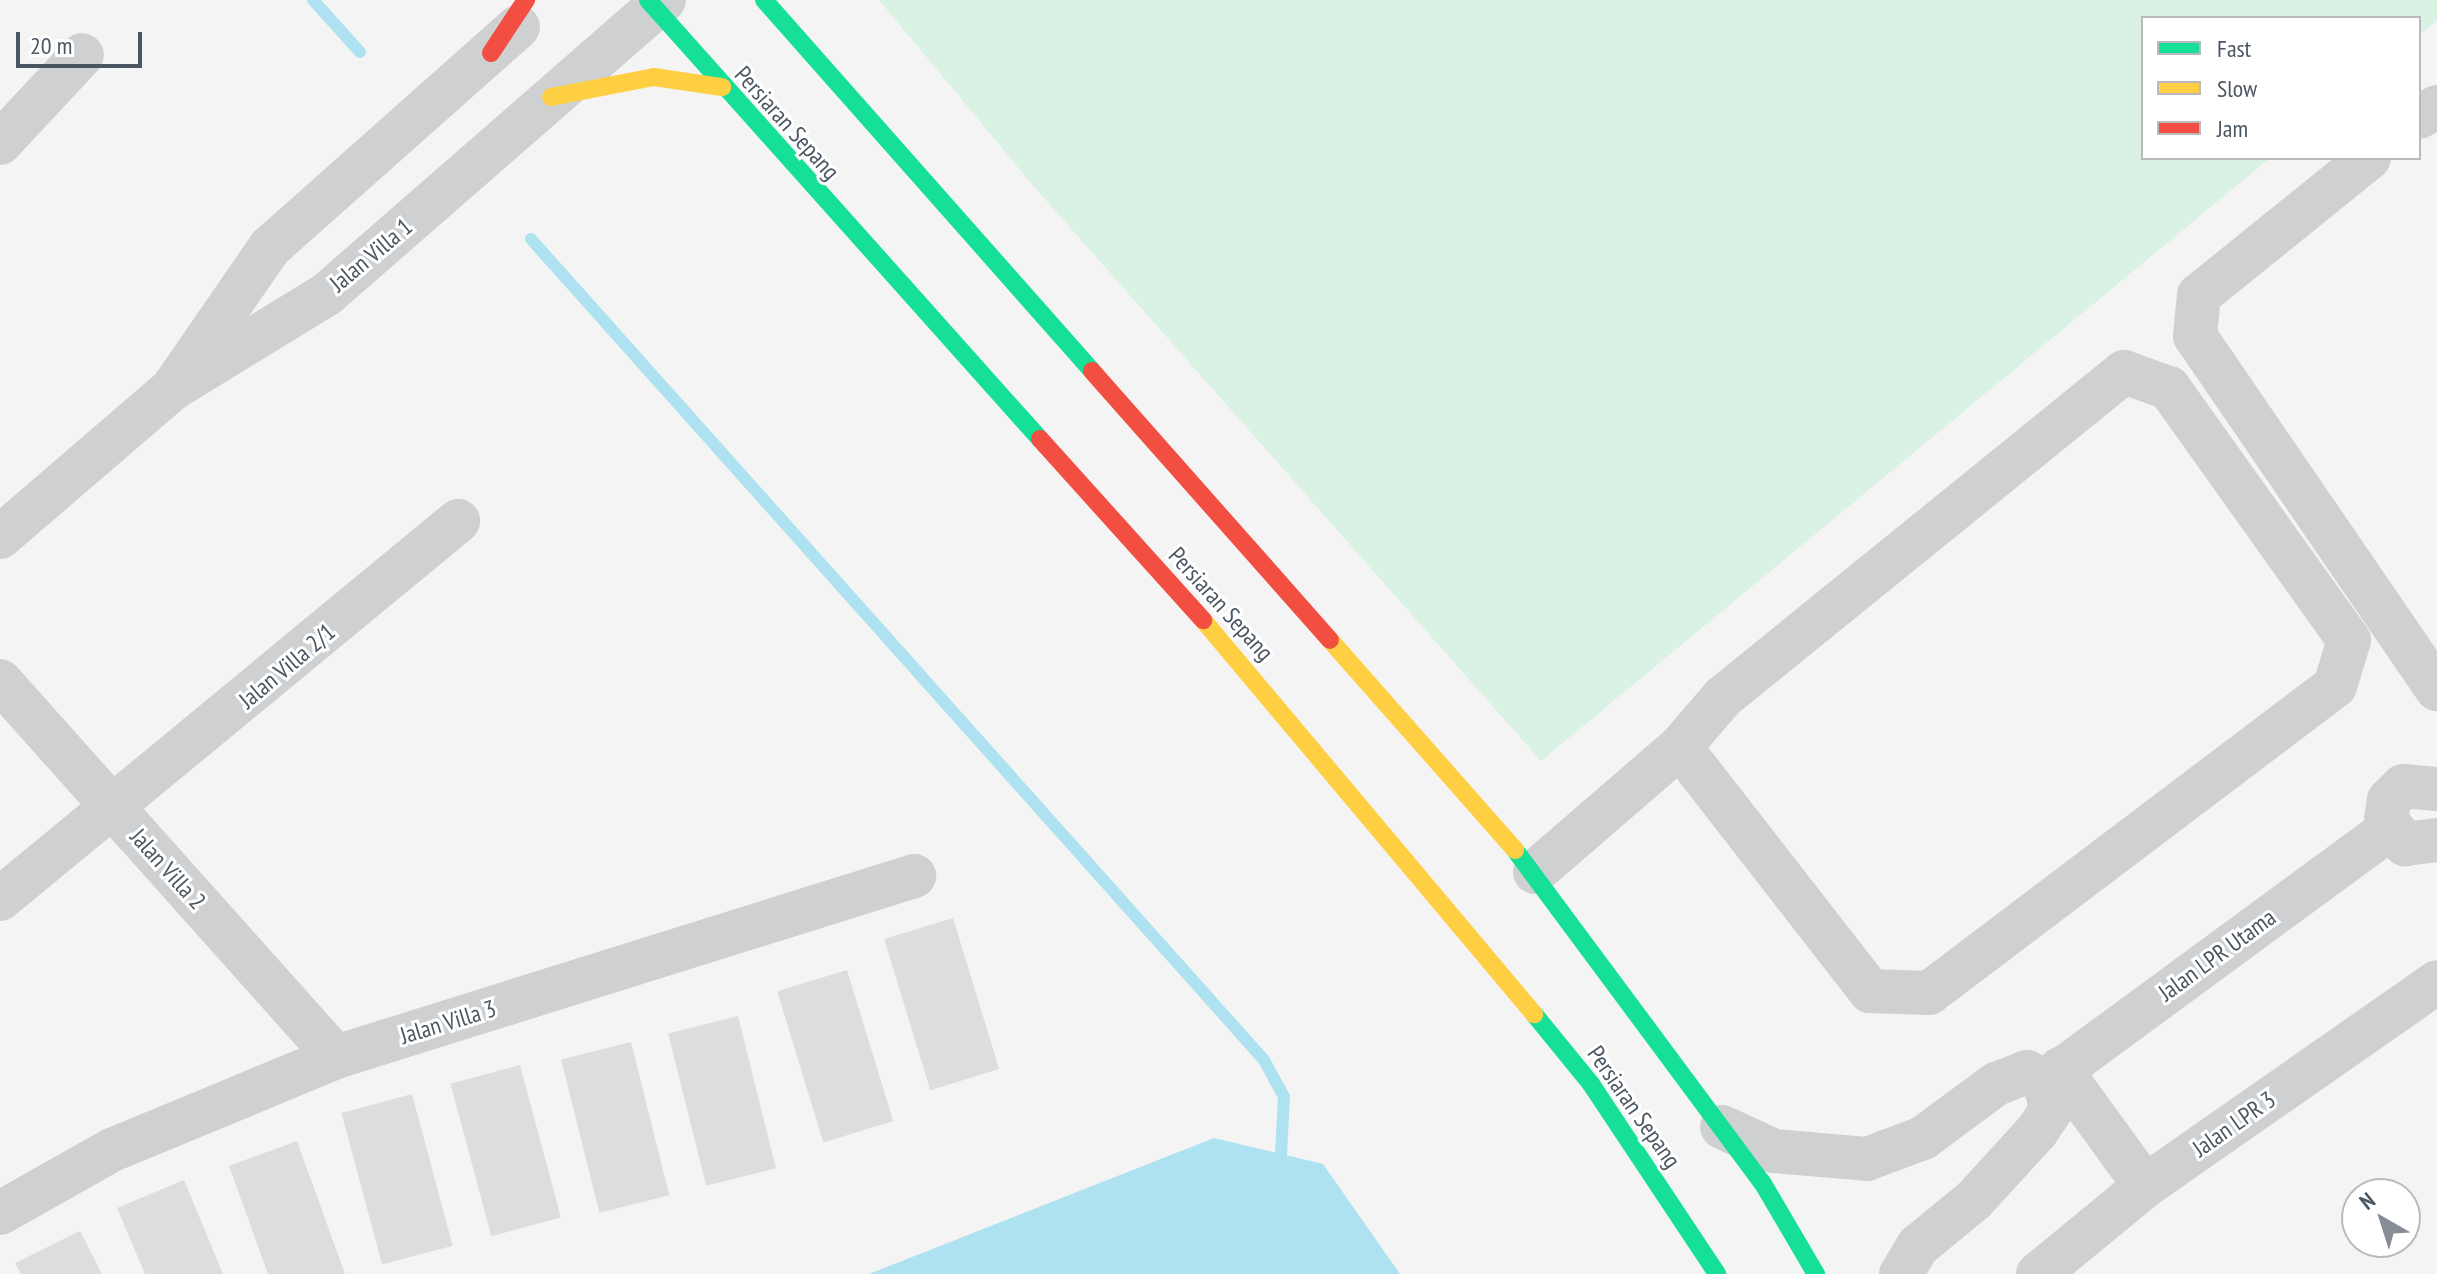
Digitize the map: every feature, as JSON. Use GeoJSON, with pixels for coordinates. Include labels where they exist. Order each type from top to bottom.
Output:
{"type":"FeatureCollection","features":[{"type":"Feature","properties":{"kind":"street"},"geometry":{"type":"LineString","coordinates":[[491,53],[526,0]]}},
{"type":"Feature","properties":{"kind":"street","name":"Jalan Villa 1"},"geometry":{"type":"LineString","coordinates":[[172,389],[270,247],[491,53],[545,0]]}},
{"type":"Feature","properties":{"kind":"street"},"geometry":{"type":"LineString","coordinates":[[764,0],[1535,872],[1722,1127],[1816,1274]]}},
{"type":"Feature","properties":{"kind":"street","name":"Jalan Villa 1"},"geometry":{"type":"LineString","coordinates":[[0,537],[172,389],[327,294],[656,3]]}},
{"type":"Feature","properties":{"kind":"street","name":"Persiaran Sepang"},"geometry":{"type":"LineString","coordinates":[[656,3],[722,87],[1314,744],[1591,1084],[1717,1274]]}},
{"type":"Feature","properties":{"kind":"street"},"geometry":{"type":"LineString","coordinates":[[0,143],[82,55]]}},
{"type":"Feature","properties":{"kind":"street"},"geometry":{"type":"LineString","coordinates":[[551,97],[654,77],[722,87]]}},
{"type":"Feature","properties":{"kind":"street"},"geometry":{"type":"LineString","coordinates":[[2367,160],[2199,295],[2195,336],[2437,689]]}},
{"type":"Feature","properties":{"kind":"street"},"geometry":{"type":"LineString","coordinates":[[1535,872],[1680,747],[1723,697],[2124,372],[2169,388],[2349,640],[2335,686],[1929,993],[1870,991],[1680,747]]}},
{"type":"Feature","properties":{"kind":"street","name":"Jalan Villa 2/1"},"geometry":{"type":"LineString","coordinates":[[0,899],[116,811],[458,521]]}},
{"type":"Feature","properties":{"kind":"street","name":"Jalan Villa 2"},"geometry":{"type":"LineString","coordinates":[[0,681],[336,1057]]}},
{"type":"Feature","properties":{"kind":"street"},"geometry":{"type":"LineString","coordinates":[[2437,789],[2412,783],[2395,792],[2386,810],[2389,829],[2405,844],[2437,840]]}},
{"type":"Feature","properties":{"kind":"street","name":"Jalan LPR Utama"},"geometry":{"type":"LineString","coordinates":[[2053,1075],[2389,829]]}},
{"type":"Feature","properties":{"kind":"street","name":"Jalan Villa 3"},"geometry":{"type":"LineString","coordinates":[[0,1213],[112,1150],[336,1057],[914,876]]}},
{"type":"Feature","properties":{"kind":"street","name":"Jalan LPR 3"},"geometry":{"type":"LineString","coordinates":[[2038,1274],[2145,1186],[2437,982]]}},
{"type":"Feature","properties":{"kind":"street"},"geometry":{"type":"LineString","coordinates":[[1722,1127],[1774,1151],[1867,1159],[1923,1138],[1996,1084],[2027,1072],[2053,1075],[2145,1186]]}},
{"type":"Feature","properties":{"kind":"street"},"geometry":{"type":"LineString","coordinates":[[1901,1274],[1918,1246],[1974,1200],[2037,1131],[2051,1110],[2053,1075]]}},
{"type":"Feature","properties":{"kind":"green space"},"geometry":{"type":"Polygon","coordinates":[[[879,0],[2437,0],[2437,20],[2421,33],[2421,16],[2141,16],[2141,160],[2268,160],[1541,761],[1036,189],[879,0]]]}},
{"type":"Feature","properties":{"kind":"water"},"geometry":{"type":"Polygon","coordinates":[[[1214,1138],[1323,1164],[1400,1274],[869,1274],[1214,1138]]]}},
{"type":"Feature","properties":{"kind":"building"},"geometry":{"type":"Polygon","coordinates":[[[953,918],[999,1069],[930,1090],[884,939],[953,918]]]}},
{"type":"Feature","properties":{"kind":"building"},"geometry":{"type":"Polygon","coordinates":[[[847,970],[893,1121],[823,1142],[777,991],[847,970]]]}},
{"type":"Feature","properties":{"kind":"building"},"geometry":{"type":"Polygon","coordinates":[[[738,1016],[776,1168],[706,1186],[668,1033],[738,1016]]]}},
{"type":"Feature","properties":{"kind":"building"},"geometry":{"type":"Polygon","coordinates":[[[631,1042],[669,1195],[599,1213],[561,1059],[631,1042]]]}},
{"type":"Feature","properties":{"kind":"building"},"geometry":{"type":"Polygon","coordinates":[[[520,1065],[561,1218],[491,1236],[450,1084],[520,1065]]]}},
{"type":"Feature","properties":{"kind":"building"},"geometry":{"type":"Polygon","coordinates":[[[412,1094],[453,1246],[382,1265],[341,1113],[412,1094]]]}},
{"type":"Feature","properties":{"kind":"building"},"geometry":{"type":"Polygon","coordinates":[[[297,1141],[345,1274],[268,1274],[229,1166],[297,1141]]]}},
{"type":"Feature","properties":{"kind":"building"},"geometry":{"type":"Polygon","coordinates":[[[184,1180],[223,1274],[145,1274],[117,1208],[184,1180]]]}},
{"type":"Feature","properties":{"kind":"building"},"geometry":{"type":"Polygon","coordinates":[[[80,1231],[102,1274],[21,1274],[15,1263],[80,1231]]]}},
{"type":"Feature","properties":{"kind":"waterway"},"geometry":{"type":"LineString","coordinates":[[313,0],[360,52]]}},
{"type":"Feature","properties":{"kind":"waterway"},"geometry":{"type":"LineString","coordinates":[[531,239],[1264,1060],[1284,1097],[1281,1154]]}},
{"type":"Feature","properties":{"kind":"traffic: fast"},"geometry":{"type":"LineString","coordinates":[[648,0],[1040,439]]}},
{"type":"Feature","properties":{"kind":"traffic: fast"},"geometry":{"type":"LineString","coordinates":[[764,0],[1092,371]]}},
{"type":"Feature","properties":{"kind":"traffic: fast"},"geometry":{"type":"LineString","coordinates":[[1515,850],[1762,1182],[1816,1274]]}},
{"type":"Feature","properties":{"kind":"traffic: fast"},"geometry":{"type":"LineString","coordinates":[[1534,1014],[1591,1084],[1717,1274]]}},
{"type":"Feature","properties":{"kind":"traffic: slow"},"geometry":{"type":"LineString","coordinates":[[551,97],[654,77],[722,87]]}},
{"type":"Feature","properties":{"kind":"traffic: slow"},"geometry":{"type":"LineString","coordinates":[[1203,620],[1534,1014]]}},
{"type":"Feature","properties":{"kind":"traffic: slow"},"geometry":{"type":"LineString","coordinates":[[1330,640],[1515,850]]}},
{"type":"Feature","properties":{"kind":"traffic: jam"},"geometry":{"type":"LineString","coordinates":[[491,53],[526,0]]}},
{"type":"Feature","properties":{"kind":"traffic: jam"},"geometry":{"type":"LineString","coordinates":[[1092,371],[1330,640]]}},
{"type":"Feature","properties":{"kind":"traffic: jam"},"geometry":{"type":"LineString","coordinates":[[1040,439],[1203,620]]}}]}
